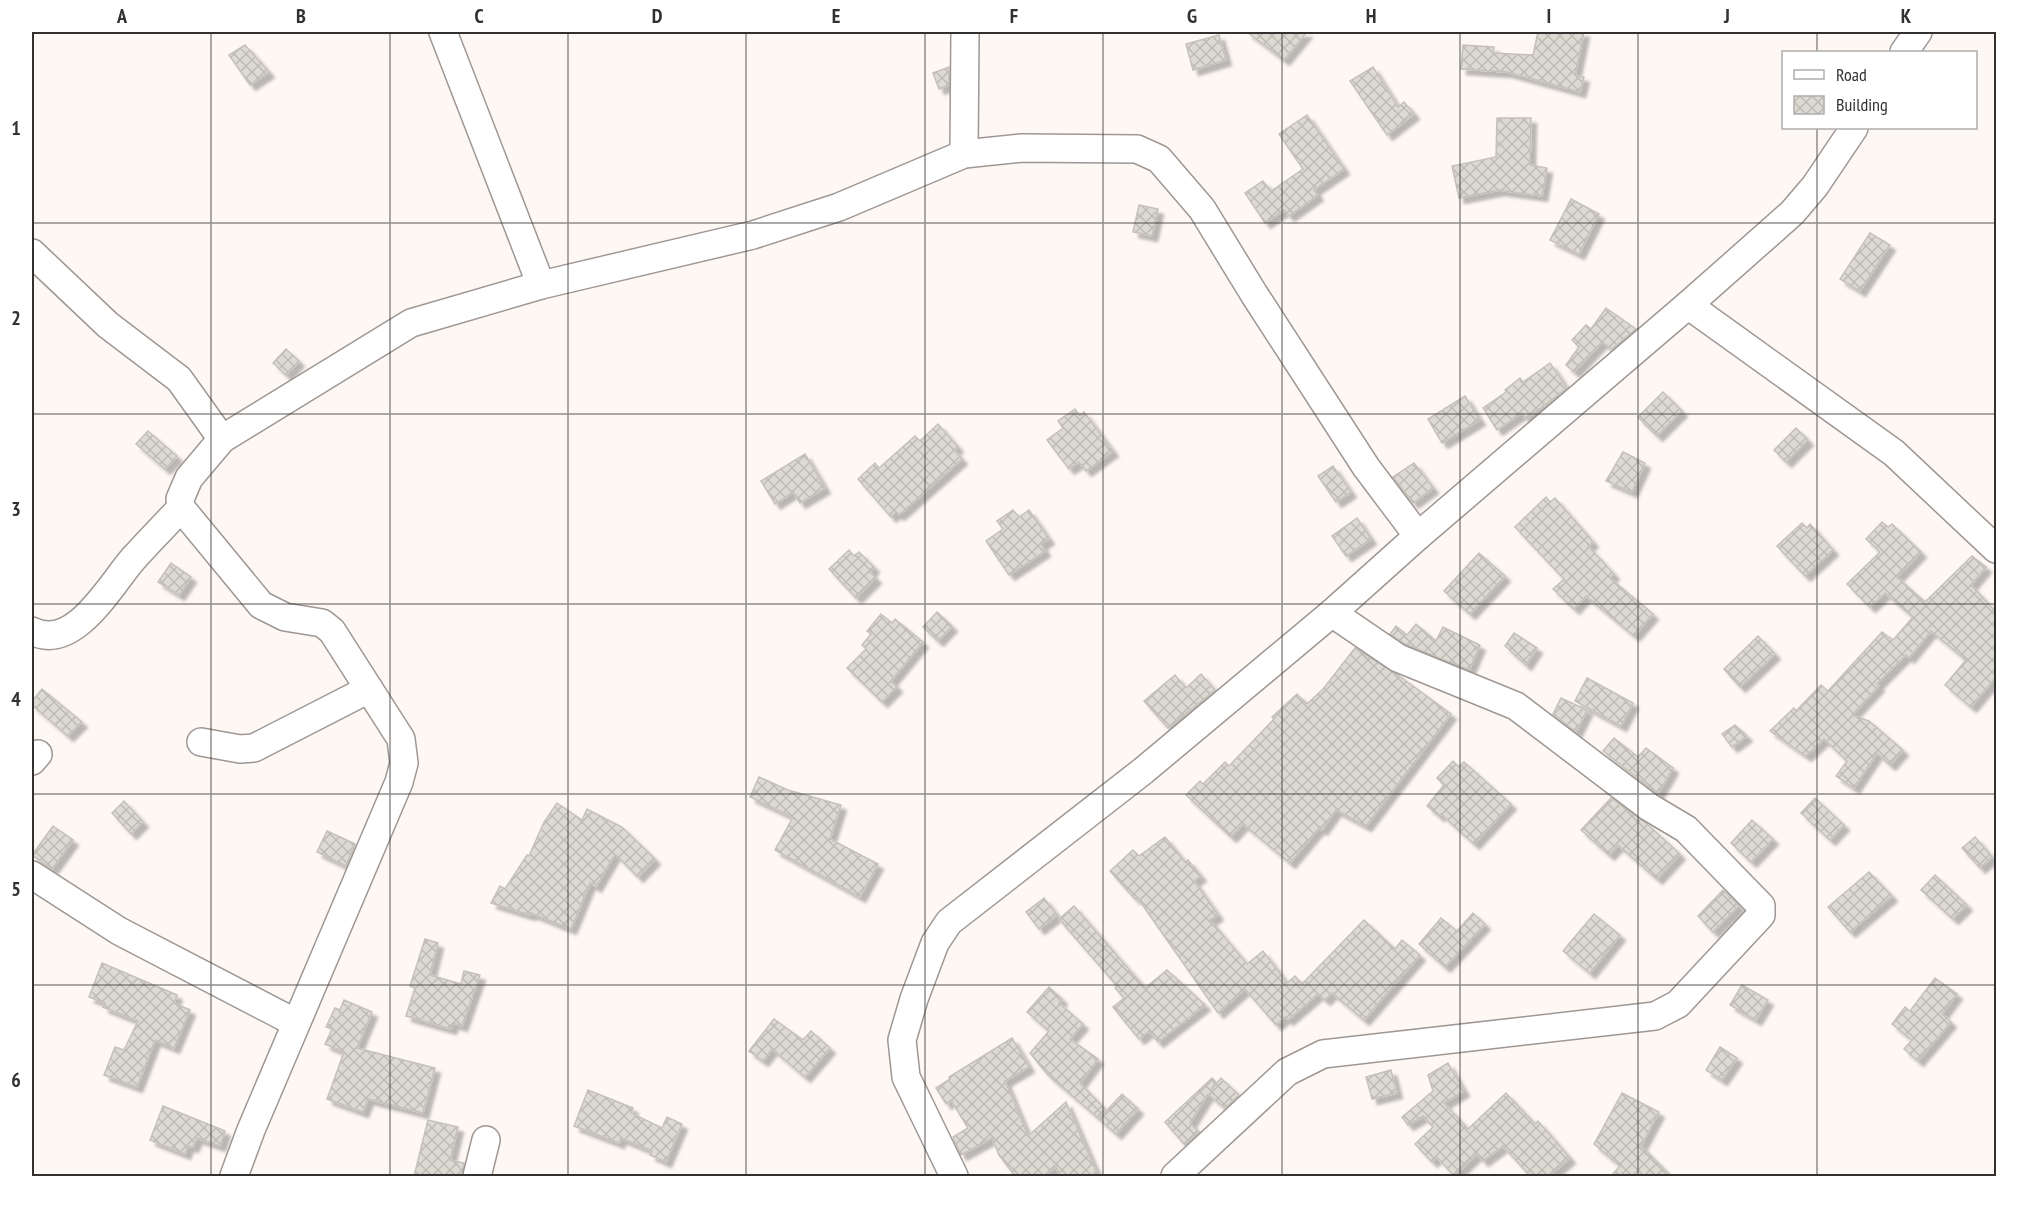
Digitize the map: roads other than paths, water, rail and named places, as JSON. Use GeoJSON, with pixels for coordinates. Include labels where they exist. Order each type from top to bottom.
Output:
{"type":"FeatureCollection","features":[{"type":"Feature","properties":{"kind":"street"},"geometry":{"type":"LineString","coordinates":[[443,32],[541,285]]}},
{"type":"Feature","properties":{"kind":"street"},"geometry":{"type":"LineString","coordinates":[[964,154],[965,32]]}},
{"type":"Feature","properties":{"kind":"street"},"geometry":{"type":"LineString","coordinates":[[1905,51],[1918,32]]}},
{"type":"Feature","properties":{"kind":"street"},"geometry":{"type":"LineString","coordinates":[[949,1175],[906,1077],[902,1040],[914,999],[935,944],[949,922],[1143,771],[1332,613],[1418,536],[1688,306],[1792,213],[1815,186],[1853,129]]}},
{"type":"Feature","properties":{"kind":"street"},"geometry":{"type":"LineString","coordinates":[[234,1176],[251,1130],[399,782],[404,763],[401,739],[328,627],[285,617],[261,604],[181,508],[180,499],[189,478],[222,439],[411,323],[541,285],[753,235],[839,207],[964,154],[1022,148],[1137,149],[1159,159],[1202,209],[1366,467],[1418,536]]}},
{"type":"Feature","properties":{"kind":"street"},"geometry":{"type":"LineString","coordinates":[[32,253],[108,325],[179,379],[222,439]]}},
{"type":"Feature","properties":{"kind":"street"},"geometry":{"type":"LineString","coordinates":[[1688,306],[1894,453],[1996,549]]}},
{"type":"Feature","properties":{"kind":"street"},"geometry":{"type":"LineString","coordinates":[[32,631],[38,634],[56,633],[82,622],[95,609],[132,561],[181,508]]}},
{"type":"Feature","properties":{"kind":"street"},"geometry":{"type":"LineString","coordinates":[[1175,1176],[1287,1072],[1323,1054],[1655,1016],[1678,1004],[1761,915],[1761,906],[1686,829],[1649,807],[1516,706],[1398,658],[1332,613]]}},
{"type":"Feature","properties":{"kind":"street"},"geometry":{"type":"LineString","coordinates":[[201,742],[240,749],[254,748],[369,689]]}},
{"type":"Feature","properties":{"kind":"street"},"geometry":{"type":"LineString","coordinates":[[32,875],[118,931],[296,1023]]}},
{"type":"Feature","properties":{"kind":"street"},"geometry":{"type":"LineString","coordinates":[[477,1176],[486,1140]]}}]}
